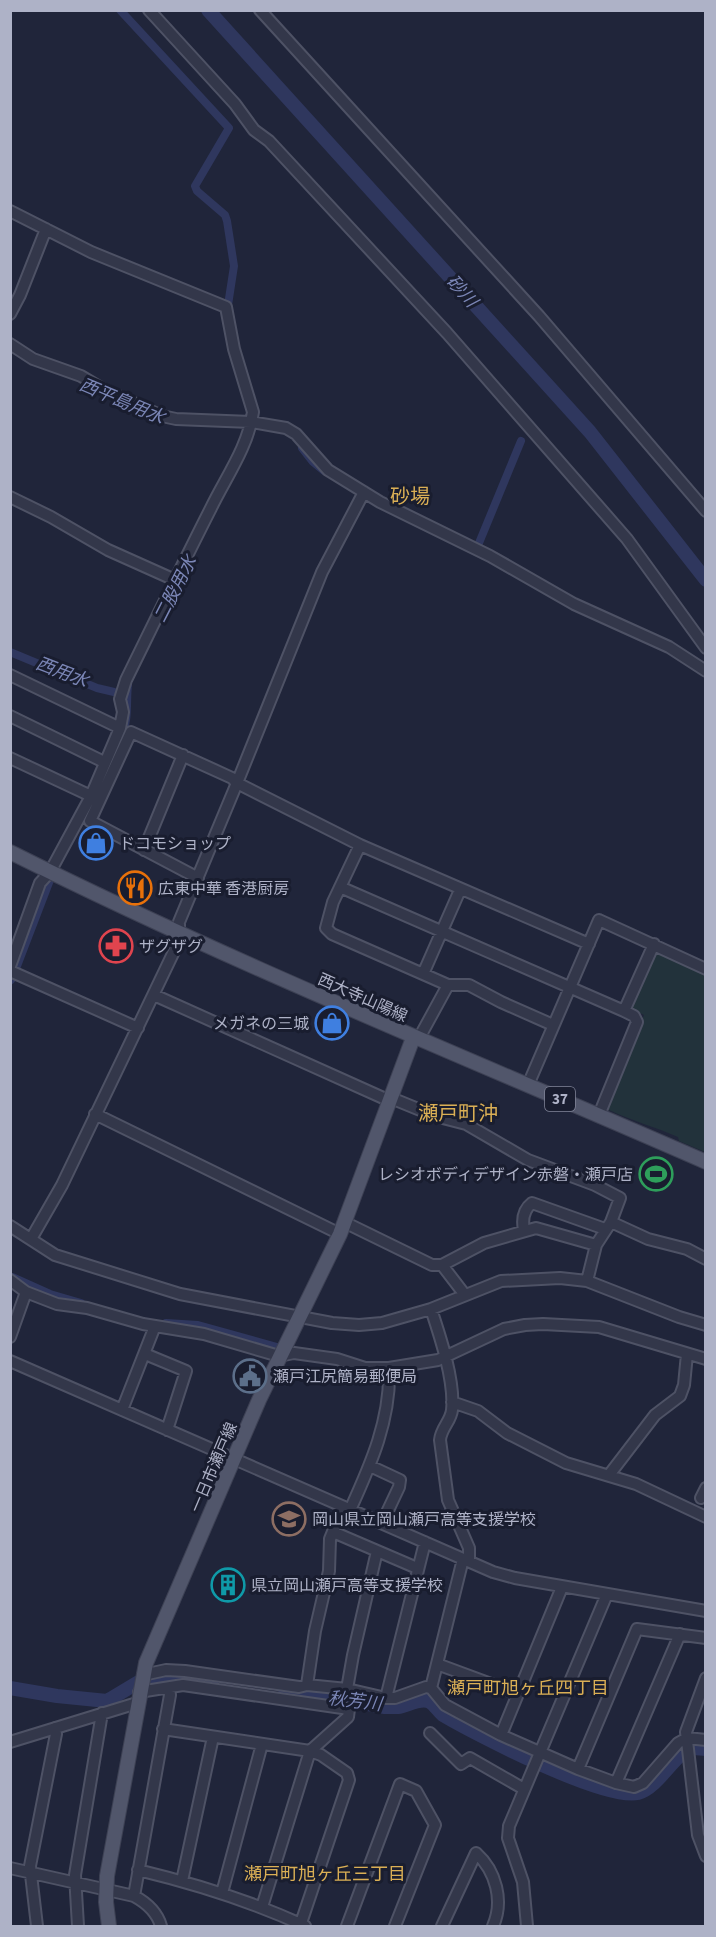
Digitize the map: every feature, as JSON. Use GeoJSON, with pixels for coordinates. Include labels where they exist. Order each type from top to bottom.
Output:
{"type":"FeatureCollection","features":[{"type":"Feature","properties":{"kind":"main road","name":"西大寺山陽線"},"geometry":{"type":"LineString","coordinates":[[10,852],[178,932],[416,1039],[705,1162]]}},
{"type":"Feature","properties":{"kind":"main road","name":"一日市瀬戸線"},"geometry":{"type":"LineString","coordinates":[[109,1926],[106,1890],[146,1663],[279,1356],[342,1228],[416,1039]]}},
{"type":"Feature","properties":{"kind":"street"},"geometry":{"type":"LineString","coordinates":[[149,10],[235,105],[254,130],[269,141],[447,333],[627,539],[705,648]]}},
{"type":"Feature","properties":{"kind":"street"},"geometry":{"type":"LineString","coordinates":[[260,10],[539,316],[705,511]]}},
{"type":"Feature","properties":{"kind":"street"},"geometry":{"type":"LineString","coordinates":[[10,211],[92,252],[226,307],[234,349],[253,412],[238,458],[126,680],[120,699],[123,712],[120,728],[91,796],[50,872],[40,883],[10,968],[138,1028]]}},
{"type":"Feature","properties":{"kind":"street"},"geometry":{"type":"LineString","coordinates":[[10,314],[46,229]]}},
{"type":"Feature","properties":{"kind":"street"},"geometry":{"type":"LineString","coordinates":[[10,344],[33,359],[81,376],[101,388],[162,416],[176,419],[251,422],[286,428],[296,434],[328,470],[364,492],[490,556],[574,604],[669,647],[705,671]]}},
{"type":"Feature","properties":{"kind":"street"},"geometry":{"type":"LineString","coordinates":[[31,1239],[62,1185],[154,995],[178,941],[179,922],[322,572],[364,492]]}},
{"type":"Feature","properties":{"kind":"street"},"geometry":{"type":"LineString","coordinates":[[10,497],[51,517],[108,550],[175,580]]}},
{"type":"Feature","properties":{"kind":"street"},"geometry":{"type":"LineString","coordinates":[[10,675],[120,728]]}},
{"type":"Feature","properties":{"kind":"street"},"geometry":{"type":"LineString","coordinates":[[10,716],[104,762]]}},
{"type":"Feature","properties":{"kind":"street"},"geometry":{"type":"LineString","coordinates":[[198,878],[90,821],[131,732],[232,778],[237,783],[360,845],[589,944]]}},
{"type":"Feature","properties":{"kind":"street"},"geometry":{"type":"LineString","coordinates":[[144,850],[183,755]]}},
{"type":"Feature","properties":{"kind":"street"},"geometry":{"type":"LineString","coordinates":[[10,758],[91,796]]}},
{"type":"Feature","properties":{"kind":"street"},"geometry":{"type":"LineString","coordinates":[[360,845],[333,902],[326,928],[332,934],[448,985],[469,985],[553,1025]]}},
{"type":"Feature","properties":{"kind":"street"},"geometry":{"type":"LineString","coordinates":[[340,887],[634,1016],[637,1022],[598,1115]]}},
{"type":"Feature","properties":{"kind":"street"},"geometry":{"type":"LineString","coordinates":[[423,974],[460,890]]}},
{"type":"Feature","properties":{"kind":"street"},"geometry":{"type":"LineString","coordinates":[[528,1085],[599,920],[705,969]]}},
{"type":"Feature","properties":{"kind":"street"},"geometry":{"type":"LineString","coordinates":[[624,1011],[654,944]]}},
{"type":"Feature","properties":{"kind":"street"},"geometry":{"type":"LineString","coordinates":[[416,1039],[448,985]]}},
{"type":"Feature","properties":{"kind":"street"},"geometry":{"type":"LineString","coordinates":[[154,995],[391,1099],[435,1116],[466,1124],[528,1160],[595,1185],[620,1198],[608,1226],[596,1245],[587,1281]]}},
{"type":"Feature","properties":{"kind":"street"},"geometry":{"type":"LineString","coordinates":[[95,1114],[342,1228],[432,1265],[442,1265],[484,1243],[536,1228],[596,1245]]}},
{"type":"Feature","properties":{"kind":"street"},"geometry":{"type":"LineString","coordinates":[[524,1230],[522,1222],[527,1207],[532,1203],[687,1249],[705,1259]]}},
{"type":"Feature","properties":{"kind":"street"},"geometry":{"type":"LineString","coordinates":[[10,1226],[55,1255],[180,1294],[299,1317],[359,1325],[382,1323],[431,1309],[501,1281],[560,1278],[587,1281],[705,1325]]}},
{"type":"Feature","properties":{"kind":"street"},"geometry":{"type":"LineString","coordinates":[[442,1265],[465,1295]]}},
{"type":"Feature","properties":{"kind":"street"},"geometry":{"type":"LineString","coordinates":[[10,1280],[26,1292],[57,1304],[87,1308],[155,1326],[204,1334],[279,1356],[294,1353],[337,1359],[365,1368],[389,1368],[445,1358],[504,1329],[543,1324],[599,1328],[705,1359]]}},
{"type":"Feature","properties":{"kind":"street"},"geometry":{"type":"LineString","coordinates":[[10,1337],[26,1292]]}},
{"type":"Feature","properties":{"kind":"street"},"geometry":{"type":"LineString","coordinates":[[431,1309],[445,1358],[452,1402],[452,1413],[440,1440],[448,1500],[469,1548],[431,1688]]}},
{"type":"Feature","properties":{"kind":"street"},"geometry":{"type":"LineString","coordinates":[[122,1410],[155,1326]]}},
{"type":"Feature","properties":{"kind":"street"},"geometry":{"type":"LineString","coordinates":[[145,1354],[186,1371],[167,1430]]}},
{"type":"Feature","properties":{"kind":"street"},"geometry":{"type":"LineString","coordinates":[[609,1475],[655,1415],[680,1396],[684,1385],[687,1354]]}},
{"type":"Feature","properties":{"kind":"street"},"geometry":{"type":"LineString","coordinates":[[10,1361],[493,1572],[562,1587],[705,1611]]}},
{"type":"Feature","properties":{"kind":"street"},"geometry":{"type":"LineString","coordinates":[[307,1685],[315,1631],[329,1571],[330,1539],[370,1466],[385,1422],[389,1368]]}},
{"type":"Feature","properties":{"kind":"street"},"geometry":{"type":"LineString","coordinates":[[452,1402],[478,1411],[507,1433],[566,1463],[636,1484],[705,1517]]}},
{"type":"Feature","properties":{"kind":"street"},"geometry":{"type":"LineString","coordinates":[[370,1466],[400,1480],[382,1523]]}},
{"type":"Feature","properties":{"kind":"street"},"geometry":{"type":"LineString","coordinates":[[333,1532],[417,1568]]}},
{"type":"Feature","properties":{"kind":"street"},"geometry":{"type":"LineString","coordinates":[[386,1698],[425,1542]]}},
{"type":"Feature","properties":{"kind":"street"},"geometry":{"type":"LineString","coordinates":[[347,1689],[377,1551]]}},
{"type":"Feature","properties":{"kind":"street"},"geometry":{"type":"LineString","coordinates":[[501,1734],[562,1587]]}},
{"type":"Feature","properties":{"kind":"street"},"geometry":{"type":"LineString","coordinates":[[527,1926],[523,1882],[508,1839],[510,1826],[607,1594]]}},
{"type":"Feature","properties":{"kind":"street"},"geometry":{"type":"LineString","coordinates":[[578,1769],[638,1629],[705,1638]]}},
{"type":"Feature","properties":{"kind":"street"},"geometry":{"type":"LineString","coordinates":[[616,1783],[680,1634]]}},
{"type":"Feature","properties":{"kind":"street"},"geometry":{"type":"LineString","coordinates":[[437,1664],[518,1694]]}},
{"type":"Feature","properties":{"kind":"street"},"geometry":{"type":"LineString","coordinates":[[11,1746],[55,1728],[102,1713],[166,1670],[217,1674],[299,1687],[307,1685],[347,1689],[386,1698],[395,1698],[431,1688]]}},
{"type":"Feature","properties":{"kind":"street"},"geometry":{"type":"LineString","coordinates":[[705,1678],[686,1732],[698,1835],[705,1856]]}},
{"type":"Feature","properties":{"kind":"street"},"geometry":{"type":"LineString","coordinates":[[140,1688],[169,1688],[183,1685],[349,1708],[348,1717],[310,1750],[262,1907]]}},
{"type":"Feature","properties":{"kind":"street"},"geometry":{"type":"LineString","coordinates":[[134,1896],[170,1695],[169,1688]]}},
{"type":"Feature","properties":{"kind":"street"},"geometry":{"type":"LineString","coordinates":[[431,1688],[445,1705],[501,1734],[537,1759],[634,1787],[643,1784],[678,1743],[688,1745],[705,1740]]}},
{"type":"Feature","properties":{"kind":"street"},"geometry":{"type":"LineString","coordinates":[[78,1926],[76,1882],[102,1713]]}},
{"type":"Feature","properties":{"kind":"street"},"geometry":{"type":"LineString","coordinates":[[37,1926],[30,1872],[56,1734],[55,1728]]}},
{"type":"Feature","properties":{"kind":"street"},"geometry":{"type":"LineString","coordinates":[[138,1870],[222,1893],[262,1907],[302,1926],[349,1780],[347,1773],[310,1750],[163,1729]]}},
{"type":"Feature","properties":{"kind":"street"},"geometry":{"type":"LineString","coordinates":[[430,1733],[461,1764],[470,1758],[524,1789]]}},
{"type":"Feature","properties":{"kind":"street"},"geometry":{"type":"LineString","coordinates":[[182,1881],[213,1737]]}},
{"type":"Feature","properties":{"kind":"street"},"geometry":{"type":"LineString","coordinates":[[222,1893],[262,1744]]}},
{"type":"Feature","properties":{"kind":"street"},"geometry":{"type":"LineString","coordinates":[[347,1926],[400,1784],[416,1791],[435,1825],[394,1926]]}},
{"type":"Feature","properties":{"kind":"street"},"geometry":{"type":"LineString","coordinates":[[442,1926],[476,1853],[485,1861],[493,1874],[498,1914],[492,1926]]}},
{"type":"Feature","properties":{"kind":"street"},"geometry":{"type":"LineString","coordinates":[[10,1868],[134,1896],[145,1902],[163,1926]]}},
{"type":"Feature","properties":{"kind":"shaded area"},"geometry":{"type":"Polygon","coordinates":[[[657,951],[705,972],[705,1152],[679,1141],[678,1137],[609,1110],[607,1105],[644,1015],[632,1009],[630,1005],[657,951]]]}},
{"type":"Feature","properties":{"kind":"waterway"},"geometry":{"type":"LineString","coordinates":[[120,10],[229,128],[195,186],[197,191],[225,215],[227,221],[234,266],[228,305],[230,314]]}},
{"type":"Feature","properties":{"kind":"waterway","name":"砂川"},"geometry":{"type":"LineString","coordinates":[[208,10],[590,432],[706,580]]}},
{"type":"Feature","properties":{"kind":"waterway","name":"二股用水"},"geometry":{"type":"LineString","coordinates":[[479,543],[521,441]]}},
{"type":"Feature","properties":{"kind":"waterway","name":"二股用水"},"geometry":{"type":"LineString","coordinates":[[302,448],[324,471]]}},
{"type":"Feature","properties":{"kind":"waterway","name":"西用水"},"geometry":{"type":"LineString","coordinates":[[10,652],[97,688],[114,692]]}},
{"type":"Feature","properties":{"kind":"waterway","name":"二股用水"},"geometry":{"type":"LineString","coordinates":[[122,736],[128,684]]}},
{"type":"Feature","properties":{"kind":"waterway","name":"二股用水"},"geometry":{"type":"LineString","coordinates":[[17,966],[50,880]]}},
{"type":"Feature","properties":{"kind":"waterway"},"geometry":{"type":"LineString","coordinates":[[12,1277],[50,1294],[81,1303]]}},
{"type":"Feature","properties":{"kind":"waterway"},"geometry":{"type":"LineString","coordinates":[[166,1323],[198,1325],[277,1347]]}},
{"type":"Feature","properties":{"kind":"waterway","name":"秋芳川"},"geometry":{"type":"LineString","coordinates":[[10,1688],[107,1701],[137,1683],[179,1677],[212,1680]]}},
{"type":"Feature","properties":{"kind":"waterway","name":"秋芳川"},"geometry":{"type":"LineString","coordinates":[[285,1689],[385,1707],[398,1707],[426,1701],[432,1703],[443,1715],[510,1750],[570,1777],[621,1793],[638,1793],[645,1790],[686,1750],[706,1749]]}},
{"type":"Feature","properties":{"kind":"place","name":"ドコモショップ"},"geometry":{"type":"Point","coordinates":[96,843]}},
{"type":"Feature","properties":{"kind":"place","name":"広東中華 香港厨房"},"geometry":{"type":"Point","coordinates":[135,888]}},
{"type":"Feature","properties":{"kind":"place","name":"ザグザグ"},"geometry":{"type":"Point","coordinates":[116,946]}},
{"type":"Feature","properties":{"kind":"place","name":"メガネの三城"},"geometry":{"type":"Point","coordinates":[332,1023]}},
{"type":"Feature","properties":{"kind":"place","name":"レシオボディデザイン赤磐・瀬戸店"},"geometry":{"type":"Point","coordinates":[656,1174]}},
{"type":"Feature","properties":{"kind":"place","name":"瀬戸江尻簡易郵便局"},"geometry":{"type":"Point","coordinates":[250,1376]}},
{"type":"Feature","properties":{"kind":"place","name":"岡山県立岡山瀬戸高等支援学校"},"geometry":{"type":"Point","coordinates":[289,1519]}},
{"type":"Feature","properties":{"kind":"place","name":"県立岡山瀬戸高等支援学校"},"geometry":{"type":"Point","coordinates":[228,1585]}},
{"type":"Feature","properties":{"kind":"district","name":"砂場"},"geometry":{"type":"Point","coordinates":[410,496]}},
{"type":"Feature","properties":{"kind":"district","name":"瀬戸町沖"},"geometry":{"type":"Point","coordinates":[458,1113]}},
{"type":"Feature","properties":{"kind":"district","name":"瀬戸町旭ヶ丘四丁目"},"geometry":{"type":"Point","coordinates":[528,1688]}},
{"type":"Feature","properties":{"kind":"district","name":"瀬戸町旭ヶ丘三丁目"},"geometry":{"type":"Point","coordinates":[325,1874]}},
{"type":"Feature","properties":{"kind":"water label","name":"西平島用水"},"geometry":{"type":"Point","coordinates":[122,401]}}]}
